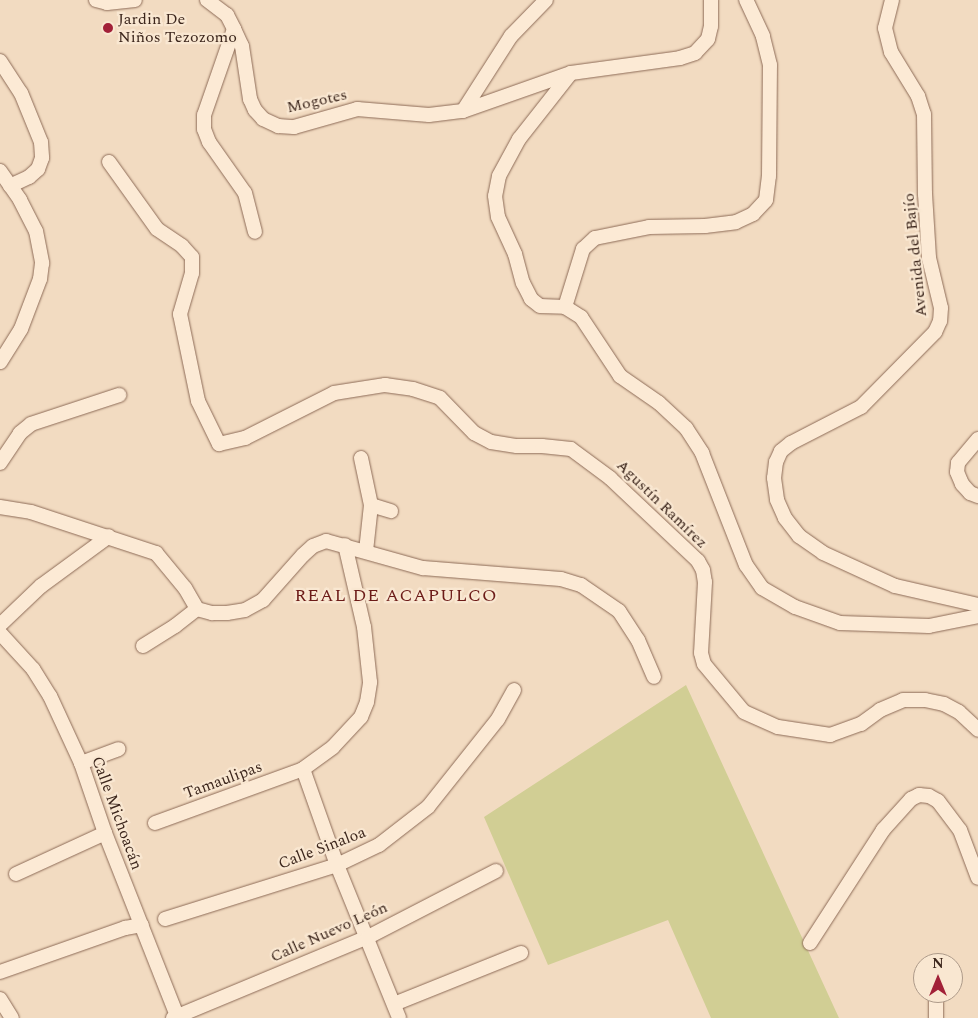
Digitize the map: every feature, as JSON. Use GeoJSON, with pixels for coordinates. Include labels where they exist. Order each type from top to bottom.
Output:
{"type":"FeatureCollection","features":[{"type":"Feature","properties":{"kind":"street"},"geometry":{"type":"LineString","coordinates":[[96,0],[107,3],[135,0]]}},
{"type":"Feature","properties":{"kind":"street","name":"Mogotes"},"geometry":{"type":"LineString","coordinates":[[207,0],[227,15],[242,46],[250,99],[255,110],[263,119],[278,126],[294,127],[357,109],[429,115],[464,111],[571,73],[680,58],[695,53],[708,39],[711,26],[711,0]]}},
{"type":"Feature","properties":{"kind":"street"},"geometry":{"type":"LineString","coordinates":[[464,111],[511,36],[546,0]]}},
{"type":"Feature","properties":{"kind":"street"},"geometry":{"type":"LineString","coordinates":[[565,307],[583,249],[595,238],[649,226],[705,226],[736,222],[753,214],[766,200],[770,176],[770,65],[763,36],[746,0]]}},
{"type":"Feature","properties":{"kind":"street","name":"Avenida del Bajío"},"geometry":{"type":"LineString","coordinates":[[892,0],[885,28],[891,52],[918,96],[924,114],[925,194],[929,258],[941,308],[940,321],[935,332],[860,407],[791,443],[781,451],[776,462],[774,478],[777,500],[785,518],[799,536],[824,553],[895,586],[978,604]]}},
{"type":"Feature","properties":{"kind":"street"},"geometry":{"type":"LineString","coordinates":[[234,28],[204,114],[204,130],[208,142],[245,193],[255,232]]}},
{"type":"Feature","properties":{"kind":"street"},"geometry":{"type":"LineString","coordinates":[[0,60],[24,100],[40,142],[42,158],[38,170],[10,186]]}},
{"type":"Feature","properties":{"kind":"street"},"geometry":{"type":"LineString","coordinates":[[571,73],[519,139],[500,176],[495,196],[498,217],[515,254],[523,283],[531,299],[540,306],[565,307],[581,317],[620,376],[659,403],[686,428],[702,453],[746,565],[762,588],[795,607],[840,623],[928,626],[978,616]]}},
{"type":"Feature","properties":{"kind":"street","name":"Agustín Ramírez"},"geometry":{"type":"LineString","coordinates":[[109,162],[157,229],[182,246],[192,257],[192,273],[180,314],[198,402],[220,444],[245,438],[334,393],[385,385],[413,388],[440,398],[474,433],[491,442],[517,446],[571,449],[610,478],[698,561],[703,570],[705,582],[701,653],[704,664],[744,712],[778,727],[830,735],[861,724],[880,710],[903,700],[926,700],[944,704],[959,712],[978,730]]}},
{"type":"Feature","properties":{"kind":"street"},"geometry":{"type":"LineString","coordinates":[[0,171],[20,200],[36,231],[42,263],[40,279],[21,330],[0,362]]}},
{"type":"Feature","properties":{"kind":"street"},"geometry":{"type":"LineString","coordinates":[[0,463],[20,433],[31,424],[119,395]]}},
{"type":"Feature","properties":{"kind":"street"},"geometry":{"type":"LineString","coordinates":[[978,439],[958,463],[958,472],[962,484],[970,493],[978,496]]}},
{"type":"Feature","properties":{"kind":"street"},"geometry":{"type":"LineString","coordinates":[[361,458],[371,505],[366,551]]}},
{"type":"Feature","properties":{"kind":"street"},"geometry":{"type":"LineString","coordinates":[[371,505],[391,511]]}},
{"type":"Feature","properties":{"kind":"street"},"geometry":{"type":"LineString","coordinates":[[0,507],[31,512],[109,536],[156,553],[186,588],[197,609]]}},
{"type":"Feature","properties":{"kind":"street"},"geometry":{"type":"LineString","coordinates":[[0,625],[41,586],[109,536]]}},
{"type":"Feature","properties":{"kind":"street"},"geometry":{"type":"LineString","coordinates":[[143,646],[175,626],[197,609],[227,613],[245,610],[263,600],[313,546],[326,541],[423,568],[561,579],[581,585],[619,612],[638,640],[654,677]]}},
{"type":"Feature","properties":{"kind":"street","name":"Tamaulipas"},"geometry":{"type":"LineString","coordinates":[[155,823],[303,769],[332,747],[361,717],[367,702],[370,682],[364,627],[344,545]]}},
{"type":"Feature","properties":{"kind":"street","name":"Calle Michoacán"},"geometry":{"type":"LineString","coordinates":[[0,633],[33,668],[50,696],[81,763],[105,834],[142,925],[176,1018]]}},
{"type":"Feature","properties":{"kind":"street","name":"Calle Sinaloa"},"geometry":{"type":"LineString","coordinates":[[165,919],[337,865],[379,845],[428,808],[498,719],[514,690]]}},
{"type":"Feature","properties":{"kind":"street"},"geometry":{"type":"LineString","coordinates":[[81,763],[118,749]]}},
{"type":"Feature","properties":{"kind":"street"},"geometry":{"type":"LineString","coordinates":[[303,769],[337,865],[368,937],[399,1018]]}},
{"type":"Feature","properties":{"kind":"street"},"geometry":{"type":"LineString","coordinates":[[810,943],[883,830],[911,799],[919,795],[929,796],[938,801],[960,830],[978,878]]}},
{"type":"Feature","properties":{"kind":"street"},"geometry":{"type":"LineString","coordinates":[[16,874],[105,834]]}},
{"type":"Feature","properties":{"kind":"street","name":"Calle Nuevo León"},"geometry":{"type":"LineString","coordinates":[[176,1018],[368,937],[496,872]]}},
{"type":"Feature","properties":{"kind":"street"},"geometry":{"type":"LineString","coordinates":[[0,972],[125,928],[142,925]]}},
{"type":"Feature","properties":{"kind":"street"},"geometry":{"type":"LineString","coordinates":[[394,1004],[521,953]]}},
{"type":"Feature","properties":{"kind":"street"},"geometry":{"type":"LineString","coordinates":[[0,999],[12,1018]]}},
{"type":"Feature","properties":{"kind":"street"},"geometry":{"type":"LineString","coordinates":[[936,1003],[936,1018]]}},
{"type":"Feature","properties":{"kind":"shaded area"},"geometry":{"type":"Polygon","coordinates":[[[686,685],[839,1018],[711,1018],[668,920],[548,965],[484,817],[686,685]]]}},
{"type":"Feature","properties":{"kind":"place","name":"Jardin De Niños Tezozomo"},"geometry":{"type":"Point","coordinates":[108,28]}},
{"type":"Feature","properties":{"kind":"district","name":"REAL DE ACAPULCO"},"geometry":{"type":"Point","coordinates":[396,596]}}]}
